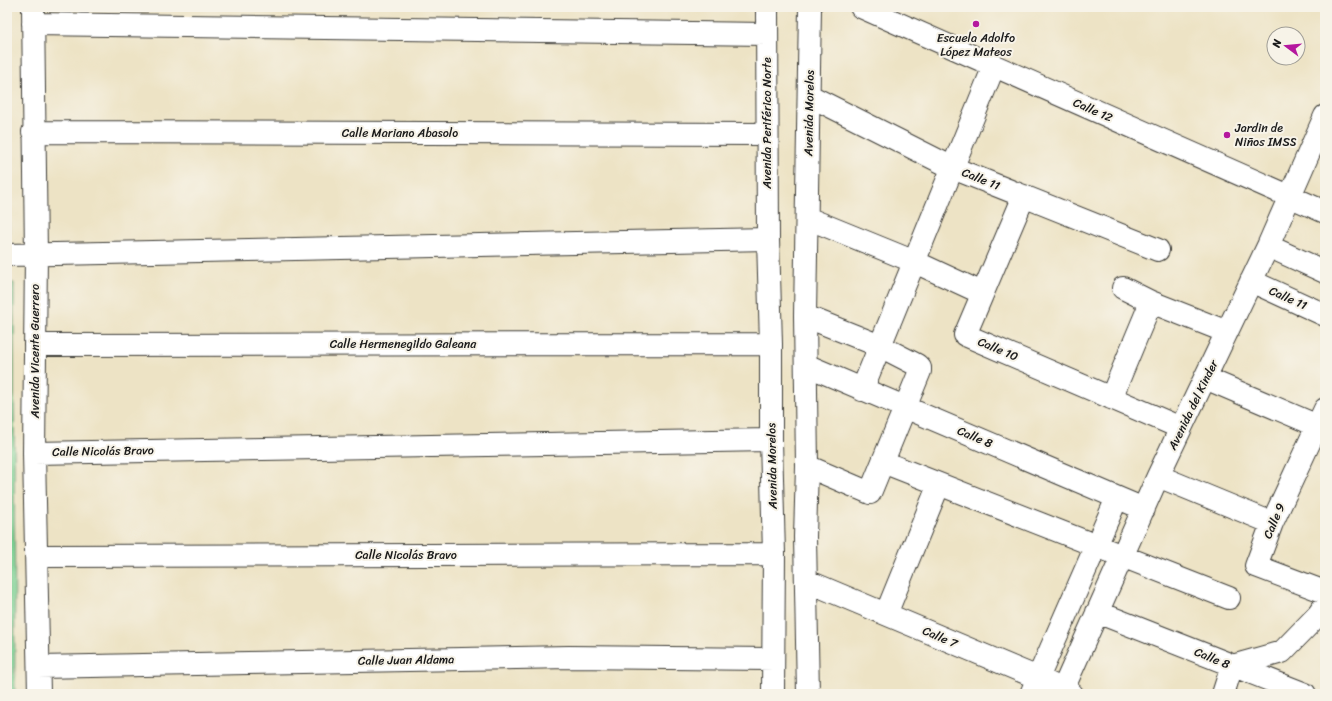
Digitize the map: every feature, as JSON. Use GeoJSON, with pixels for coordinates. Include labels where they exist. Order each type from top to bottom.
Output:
{"type":"FeatureCollection","features":[{"type":"Feature","properties":{"kind":"street","name":"Avenida Periférico Norte"},"geometry":{"type":"LineString","coordinates":[[768,7],[768,239]]}},
{"type":"Feature","properties":{"kind":"street","name":"Avenida Morelos"},"geometry":{"type":"LineString","coordinates":[[807,581],[805,537],[807,466],[805,316],[810,96],[810,7]]}},
{"type":"Feature","properties":{"kind":"street","name":"Calle 12"},"geometry":{"type":"LineString","coordinates":[[861,7],[1325,212]]}},
{"type":"Feature","properties":{"kind":"street"},"geometry":{"type":"LineString","coordinates":[[33,16],[767,34]]}},
{"type":"Feature","properties":{"kind":"street","name":"Avenida Vicente Guerrero"},"geometry":{"type":"LineString","coordinates":[[33,16],[33,132],[36,255],[34,453],[39,667],[38,694]]}},
{"type":"Feature","properties":{"kind":"street"},"geometry":{"type":"LineString","coordinates":[[862,390],[994,66]]}},
{"type":"Feature","properties":{"kind":"street","name":"Calle 11"},"geometry":{"type":"LineString","coordinates":[[810,96],[953,168],[1158,250]]}},
{"type":"Feature","properties":{"kind":"street","name":"Avenida del Kinder"},"geometry":{"type":"LineString","coordinates":[[1066,693],[1097,612],[1158,476],[1268,246],[1325,116]]}},
{"type":"Feature","properties":{"kind":"street","name":"Calle Mariano Abasolo"},"geometry":{"type":"LineString","coordinates":[[33,132],[767,134]]}},
{"type":"Feature","properties":{"kind":"street"},"geometry":{"type":"LineString","coordinates":[[807,218],[915,262],[982,294],[1024,196]]}},
{"type":"Feature","properties":{"kind":"street"},"geometry":{"type":"LineString","coordinates":[[7,255],[768,239]]}},
{"type":"Feature","properties":{"kind":"street","name":"Avenida Morelos"},"geometry":{"type":"LineString","coordinates":[[768,239],[774,554],[773,694]]}},
{"type":"Feature","properties":{"kind":"street"},"geometry":{"type":"LineString","coordinates":[[1268,246],[1325,272]]}},
{"type":"Feature","properties":{"kind":"street","name":"Calle 11"},"geometry":{"type":"LineString","coordinates":[[1251,281],[1325,314]]}},
{"type":"Feature","properties":{"kind":"street"},"geometry":{"type":"LineString","coordinates":[[1123,288],[1151,302],[1227,332]]}},
{"type":"Feature","properties":{"kind":"street","name":"Calle 10"},"geometry":{"type":"LineString","coordinates":[[982,294],[965,335],[1181,428]]}},
{"type":"Feature","properties":{"kind":"street"},"geometry":{"type":"LineString","coordinates":[[1111,398],[1151,302]]}},
{"type":"Feature","properties":{"kind":"street"},"geometry":{"type":"LineString","coordinates":[[805,316],[880,346],[917,364],[920,368],[920,372],[870,493],[807,466]]}},
{"type":"Feature","properties":{"kind":"street","name":"Calle Hermenegildo Galeana"},"geometry":{"type":"LineString","coordinates":[[35,345],[771,344]]}},
{"type":"Feature","properties":{"kind":"street","name":"Calle 8"},"geometry":{"type":"LineString","coordinates":[[806,366],[1144,509]]}},
{"type":"Feature","properties":{"kind":"street"},"geometry":{"type":"LineString","coordinates":[[1205,378],[1323,421]]}},
{"type":"Feature","properties":{"kind":"street","name":"Calle 9"},"geometry":{"type":"LineString","coordinates":[[1323,421],[1272,523],[1256,566],[1325,592]]}},
{"type":"Feature","properties":{"kind":"street","name":"Calle Nicolás Bravo"},"geometry":{"type":"LineString","coordinates":[[34,453],[771,440]]}},
{"type":"Feature","properties":{"kind":"street"},"geometry":{"type":"LineString","coordinates":[[883,462],[1123,555],[1229,598]]}},
{"type":"Feature","properties":{"kind":"street"},"geometry":{"type":"LineString","coordinates":[[1158,476],[1272,523]]}},
{"type":"Feature","properties":{"kind":"street"},"geometry":{"type":"LineString","coordinates":[[886,614],[939,484]]}},
{"type":"Feature","properties":{"kind":"street"},"geometry":{"type":"LineString","coordinates":[[1035,686],[1118,498]]}},
{"type":"Feature","properties":{"kind":"street","name":"Calle Nicolás Bravo"},"geometry":{"type":"LineString","coordinates":[[37,556],[774,554]]}},
{"type":"Feature","properties":{"kind":"street"},"geometry":{"type":"LineString","coordinates":[[807,581],[808,694]]}},
{"type":"Feature","properties":{"kind":"street","name":"Calle 7"},"geometry":{"type":"LineString","coordinates":[[807,581],[886,614],[1035,686],[1066,693]]}},
{"type":"Feature","properties":{"kind":"street"},"geometry":{"type":"LineString","coordinates":[[1223,694],[1232,666],[1282,652],[1318,615],[1325,605]]}},
{"type":"Feature","properties":{"kind":"street","name":"Calle 8"},"geometry":{"type":"LineString","coordinates":[[1097,612],[1305,694]]}},
{"type":"Feature","properties":{"kind":"street","name":"Calle Juan Aldama"},"geometry":{"type":"LineString","coordinates":[[39,667],[569,657],[773,659]]}},
{"type":"Feature","properties":{"kind":"green space"},"geometry":{"type":"Polygon","coordinates":[[[8,7],[9,242],[7,242],[8,7]]]}},
{"type":"Feature","properties":{"kind":"green space"},"geometry":{"type":"Polygon","coordinates":[[[7,282],[14,283],[15,694],[7,694],[7,282]]]}},
{"type":"Feature","properties":{"kind":"place","name":"Escuela Adolfo López Mateos"},"geometry":{"type":"Point","coordinates":[976,24]}},
{"type":"Feature","properties":{"kind":"place","name":"Jardin de Niños IMSS"},"geometry":{"type":"Point","coordinates":[1227,135]}}]}
